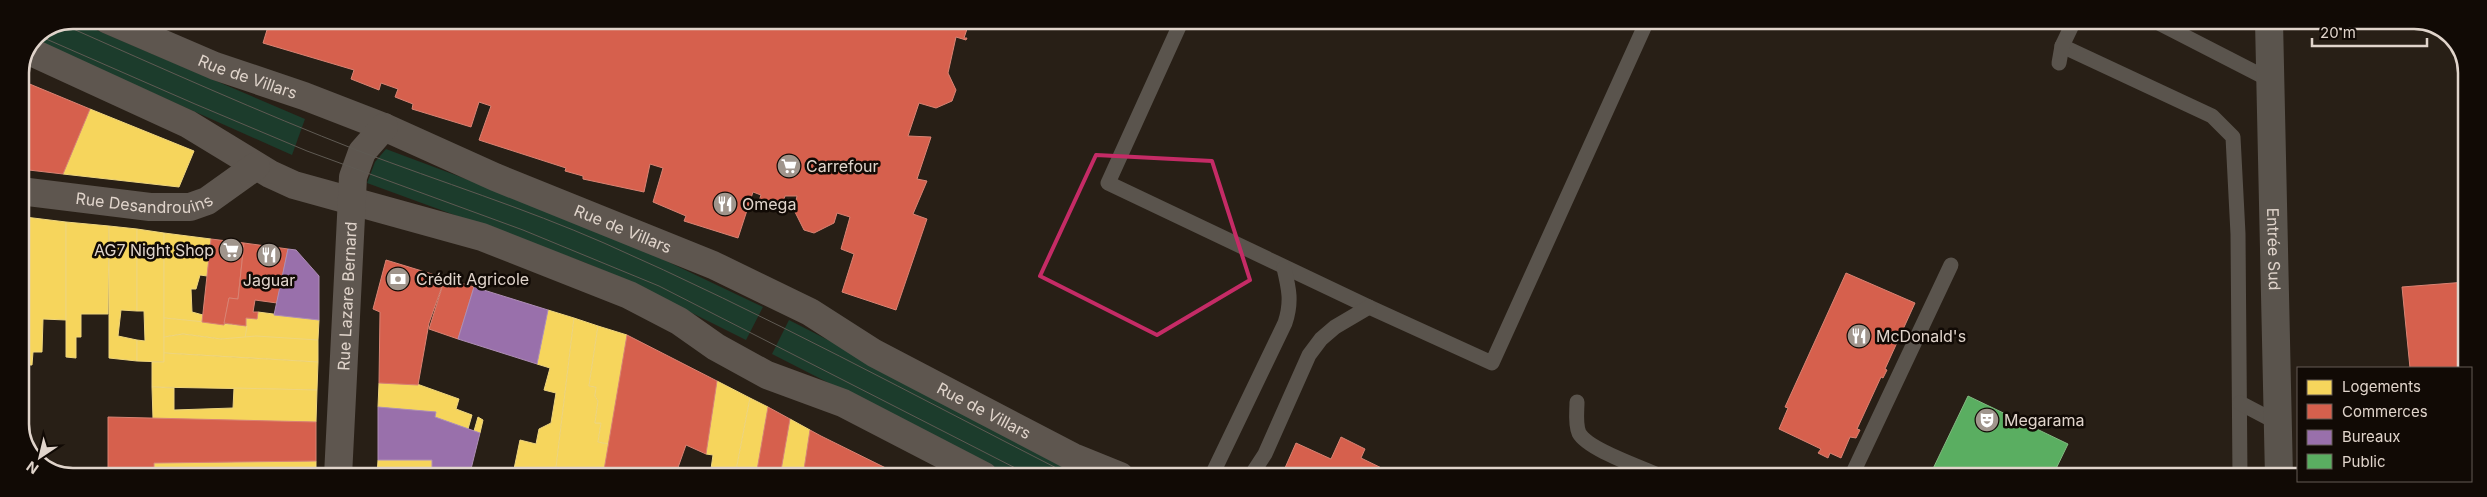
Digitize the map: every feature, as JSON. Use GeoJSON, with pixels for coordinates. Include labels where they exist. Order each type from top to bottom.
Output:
{"type":"FeatureCollection","features":[{"type":"Feature","properties":{"kind":"street","name":"Rue de Villars"},"geometry":{"type":"LineString","coordinates":[[129,29],[215,66],[304,96],[384,127],[495,178],[700,259],[810,312],[874,353],[1073,457],[1100,468]]}},
{"type":"Feature","properties":{"kind":"street","name":"Entrée Sud"},"geometry":{"type":"LineString","coordinates":[[2269,29],[2279,468]]}},
{"type":"Feature","properties":{"kind":"street"},"geometry":{"type":"LineString","coordinates":[[33,53],[188,124],[256,166],[294,185],[482,237],[629,295],[679,321],[716,346],[767,375],[844,403],[969,468]]}},
{"type":"Feature","properties":{"kind":"street","name":"Rue Lazare Bernard"},"geometry":{"type":"LineString","coordinates":[[338,468],[350,201],[353,177],[358,160],[366,147],[384,127]]}},
{"type":"Feature","properties":{"kind":"street","name":"Rue Desandrouins"},"geometry":{"type":"LineString","coordinates":[[29,192],[150,207],[190,207],[207,201],[256,166]]}},
{"type":"Feature","properties":{"kind":"lane"},"geometry":{"type":"LineString","coordinates":[[1178,29],[1108,183],[1284,268],[1492,362],[1643,29]]}},
{"type":"Feature","properties":{"kind":"lane"},"geometry":{"type":"LineString","coordinates":[[2059,63],[2062,46],[2070,29]]}},
{"type":"Feature","properties":{"kind":"lane"},"geometry":{"type":"LineString","coordinates":[[2175,29],[2270,80]]}},
{"type":"Feature","properties":{"kind":"lane"},"geometry":{"type":"LineString","coordinates":[[2062,46],[2212,116],[2233,137],[2238,234],[2240,468]]}},
{"type":"Feature","properties":{"kind":"lane"},"geometry":{"type":"LineString","coordinates":[[1855,468],[1951,265]]}},
{"type":"Feature","properties":{"kind":"lane"},"geometry":{"type":"LineString","coordinates":[[1215,468],[1285,323],[1290,307],[1291,294],[1284,268]]}},
{"type":"Feature","properties":{"kind":"lane"},"geometry":{"type":"LineString","coordinates":[[1255,468],[1265,454],[1309,355],[1321,339],[1335,327],[1368,307]]}},
{"type":"Feature","properties":{"kind":"lane"},"geometry":{"type":"LineString","coordinates":[[1576,402],[1578,428],[1583,438],[1595,447],[1642,468]]}},
{"type":"Feature","properties":{"kind":"lane"},"geometry":{"type":"LineString","coordinates":[[2240,403],[2278,424]]}},
{"type":"Feature","properties":{"kind":"highlighted area"},"geometry":{"type":"Polygon","coordinates":[[[1096,155],[1212,161],[1250,280],[1157,335],[1040,276],[1096,155]]]}},
{"type":"Feature","properties":{"kind":"green space"},"geometry":{"type":"Polygon","coordinates":[[[73,29],[94,29],[305,119],[292,155],[41,43],[48,36],[56,32],[73,29]]]}},
{"type":"Feature","properties":{"kind":"green space"},"geometry":{"type":"Polygon","coordinates":[[[386,149],[599,229],[763,307],[746,340],[628,281],[586,263],[367,183],[375,162],[386,149]]]}},
{"type":"Feature","properties":{"kind":"green space"},"geometry":{"type":"Polygon","coordinates":[[[789,320],[1078,468],[995,468],[772,354],[789,320]]]}},
{"type":"Feature","properties":{"kind":"building: Logements"},"geometry":{"type":"Polygon","coordinates":[[[90,109],[194,151],[179,187],[63,174],[90,109]]]}},
{"type":"Feature","properties":{"kind":"building: Logements"},"geometry":{"type":"Polygon","coordinates":[[[29,217],[66,222],[66,320],[43,319],[42,352],[33,352],[32,365],[29,365],[29,217]]]}},
{"type":"Feature","properties":{"kind":"building: Logements"},"geometry":{"type":"Polygon","coordinates":[[[66,222],[109,226],[108,314],[81,314],[81,337],[76,337],[76,358],[66,357],[66,222]]]}},
{"type":"Feature","properties":{"kind":"building: Logements"},"geometry":{"type":"Polygon","coordinates":[[[109,226],[137,229],[137,311],[121,310],[118,336],[137,340],[137,361],[109,358],[109,226]]]}},
{"type":"Feature","properties":{"kind":"building: Logements"},"geometry":{"type":"Polygon","coordinates":[[[137,229],[164,233],[164,362],[137,361],[137,340],[145,341],[144,311],[137,311],[137,229]]]}},
{"type":"Feature","properties":{"kind":"building: Logements"},"geometry":{"type":"Polygon","coordinates":[[[164,233],[211,239],[207,276],[200,275],[196,289],[191,289],[192,312],[203,315],[202,322],[164,318],[164,233]]]}},
{"type":"Feature","properties":{"kind":"building: Logements"},"geometry":{"type":"Polygon","coordinates":[[[548,310],[574,318],[556,468],[514,468],[520,440],[536,444],[539,429],[551,423],[556,393],[544,390],[550,368],[537,364],[548,310]]]}},
{"type":"Feature","properties":{"kind":"building: Logements"},"geometry":{"type":"Polygon","coordinates":[[[258,312],[319,320],[318,340],[245,338],[246,318],[257,319],[258,312]]]}},
{"type":"Feature","properties":{"kind":"building: Logements"},"geometry":{"type":"Polygon","coordinates":[[[164,318],[247,326],[245,338],[221,339],[183,334],[164,337],[164,318]]]}},
{"type":"Feature","properties":{"kind":"building: Logements"},"geometry":{"type":"Polygon","coordinates":[[[574,318],[598,326],[589,386],[596,387],[595,396],[598,401],[595,423],[601,423],[598,442],[609,444],[604,468],[556,468],[574,318]]]}},
{"type":"Feature","properties":{"kind":"building: Logements"},"geometry":{"type":"Polygon","coordinates":[[[598,326],[627,335],[609,444],[598,442],[601,423],[595,423],[598,401],[595,396],[596,387],[589,386],[598,326]]]}},
{"type":"Feature","properties":{"kind":"building: Logements"},"geometry":{"type":"Polygon","coordinates":[[[183,334],[221,339],[256,336],[318,340],[318,362],[164,353],[164,337],[183,334]]]}},
{"type":"Feature","properties":{"kind":"building: Logements"},"geometry":{"type":"Polygon","coordinates":[[[164,353],[318,362],[317,390],[152,387],[152,362],[164,362],[164,353]]]}},
{"type":"Feature","properties":{"kind":"building: Logements"},"geometry":{"type":"Polygon","coordinates":[[[717,381],[750,398],[737,468],[711,468],[713,455],[706,454],[717,381]]]}},
{"type":"Feature","properties":{"kind":"building: Logements"},"geometry":{"type":"Polygon","coordinates":[[[379,383],[417,384],[459,399],[456,409],[472,415],[468,429],[435,417],[436,412],[378,407],[379,383]]]}},
{"type":"Feature","properties":{"kind":"building: Logements"},"geometry":{"type":"Polygon","coordinates":[[[152,387],[174,388],[174,410],[233,408],[234,388],[317,390],[316,422],[153,419],[152,387]]]}},
{"type":"Feature","properties":{"kind":"building: Logements"},"geometry":{"type":"Polygon","coordinates":[[[750,398],[768,407],[757,468],[737,468],[750,398]]]}},
{"type":"Feature","properties":{"kind":"building: Logements"},"geometry":{"type":"Polygon","coordinates":[[[478,417],[483,420],[480,433],[474,431],[478,417]]]}},
{"type":"Feature","properties":{"kind":"building: Logements"},"geometry":{"type":"Polygon","coordinates":[[[790,419],[810,430],[804,468],[781,468],[790,419]]]}},
{"type":"Feature","properties":{"kind":"building: Logements"},"geometry":{"type":"Polygon","coordinates":[[[378,460],[432,460],[432,468],[378,468],[378,460]]]}},
{"type":"Feature","properties":{"kind":"building: Logements"},"geometry":{"type":"Polygon","coordinates":[[[316,461],[316,468],[154,468],[154,463],[316,461]]]}},
{"type":"Feature","properties":{"kind":"building: Commerces","name":"Carrefour"},"geometry":{"type":"Polygon","coordinates":[[[267,29],[967,29],[964,38],[967,38],[966,40],[956,37],[948,73],[956,90],[952,101],[936,108],[919,103],[908,136],[931,137],[917,179],[927,181],[913,214],[927,219],[896,310],[842,292],[854,254],[841,249],[850,217],[837,213],[834,223],[814,233],[804,230],[794,210],[797,196],[785,196],[781,209],[759,201],[761,195],[753,192],[738,238],[684,221],[686,216],[653,202],[663,168],[650,164],[644,192],[583,179],[583,176],[565,171],[566,168],[479,140],[491,106],[479,102],[471,127],[412,109],[413,104],[395,97],[398,89],[381,83],[379,90],[351,79],[354,70],[263,43],[267,29]]]}},
{"type":"Feature","properties":{"kind":"building: Commerces"},"geometry":{"type":"Polygon","coordinates":[[[29,84],[90,109],[63,174],[29,170],[29,84]]]}},
{"type":"Feature","properties":{"kind":"building: Commerces"},"geometry":{"type":"Polygon","coordinates":[[[211,239],[244,243],[238,299],[229,298],[224,325],[202,322],[211,239]]]}},
{"type":"Feature","properties":{"kind":"building: Commerces"},"geometry":{"type":"Polygon","coordinates":[[[244,243],[288,249],[277,303],[255,300],[253,312],[258,312],[257,319],[246,318],[246,326],[224,323],[229,298],[238,299],[244,243]]]}},
{"type":"Feature","properties":{"kind":"building: Commerces"},"geometry":{"type":"Polygon","coordinates":[[[386,260],[445,278],[429,323],[418,385],[379,383],[380,312],[373,309],[386,260]]]}},
{"type":"Feature","properties":{"kind":"building: Commerces","name":"McDonald's"},"geometry":{"type":"Polygon","coordinates":[[[1846,273],[1915,303],[1885,369],[1887,370],[1883,378],[1881,377],[1857,429],[1860,430],[1856,438],[1850,437],[1841,458],[1830,453],[1828,458],[1818,453],[1821,449],[1779,429],[1788,408],[1785,407],[1846,273]]]}},
{"type":"Feature","properties":{"kind":"building: Commerces"},"geometry":{"type":"Polygon","coordinates":[[[445,278],[474,287],[458,339],[429,329],[445,278]]]}},
{"type":"Feature","properties":{"kind":"building: Commerces"},"geometry":{"type":"Polygon","coordinates":[[[2458,283],[2458,367],[2410,367],[2402,287],[2458,283]]]}},
{"type":"Feature","properties":{"kind":"building: Commerces"},"geometry":{"type":"Polygon","coordinates":[[[627,335],[717,381],[706,454],[686,445],[678,468],[604,468],[627,335]]]}},
{"type":"Feature","properties":{"kind":"building: Commerces"},"geometry":{"type":"Polygon","coordinates":[[[768,407],[790,419],[781,468],[757,468],[768,407]]]}},
{"type":"Feature","properties":{"kind":"building: Commerces"},"geometry":{"type":"Polygon","coordinates":[[[108,417],[316,422],[316,461],[154,463],[154,468],[108,468],[108,417]]]}},
{"type":"Feature","properties":{"kind":"building: Commerces"},"geometry":{"type":"Polygon","coordinates":[[[810,430],[886,468],[804,468],[810,430]]]}},
{"type":"Feature","properties":{"kind":"building: Commerces"},"geometry":{"type":"Polygon","coordinates":[[[1341,437],[1365,449],[1361,458],[1382,468],[1285,468],[1296,443],[1331,459],[1341,437]]]}},
{"type":"Feature","properties":{"kind":"building: Bureaux"},"geometry":{"type":"Polygon","coordinates":[[[288,249],[296,250],[319,276],[319,320],[274,315],[288,249]]]}},
{"type":"Feature","properties":{"kind":"building: Bureaux"},"geometry":{"type":"Polygon","coordinates":[[[474,287],[548,310],[537,364],[458,339],[474,287]]]}},
{"type":"Feature","properties":{"kind":"building: Bureaux"},"geometry":{"type":"Polygon","coordinates":[[[378,407],[436,412],[435,417],[480,433],[471,468],[432,468],[432,460],[378,460],[378,407]]]}},
{"type":"Feature","properties":{"kind":"building: Public","name":"Megarama"},"geometry":{"type":"Polygon","coordinates":[[[1968,396],[2068,444],[2056,468],[1933,468],[1968,396]]]}},
{"type":"Feature","properties":{"kind":"tram line"},"geometry":{"type":"LineString","coordinates":[[73,29],[210,89],[359,151],[544,218],[604,243],[781,327],[1057,468]]}},
{"type":"Feature","properties":{"kind":"tram line"},"geometry":{"type":"LineString","coordinates":[[45,39],[307,151],[523,230],[659,286],[1015,468]]}},
{"type":"Feature","properties":{"kind":"place","name":"Carrefour"},"geometry":{"type":"Point","coordinates":[789,166]}},
{"type":"Feature","properties":{"kind":"place","name":"Omega"},"geometry":{"type":"Point","coordinates":[725,204]}},
{"type":"Feature","properties":{"kind":"place","name":"AG7 Night Shop"},"geometry":{"type":"Point","coordinates":[231,250]}},
{"type":"Feature","properties":{"kind":"place","name":"Jaguar"},"geometry":{"type":"Point","coordinates":[269,255]}},
{"type":"Feature","properties":{"kind":"place","name":"Crédit Agricole"},"geometry":{"type":"Point","coordinates":[398,279]}},
{"type":"Feature","properties":{"kind":"place","name":"McDonald's"},"geometry":{"type":"Point","coordinates":[1859,336]}},
{"type":"Feature","properties":{"kind":"place","name":"Megarama"},"geometry":{"type":"Point","coordinates":[1987,420]}}]}
